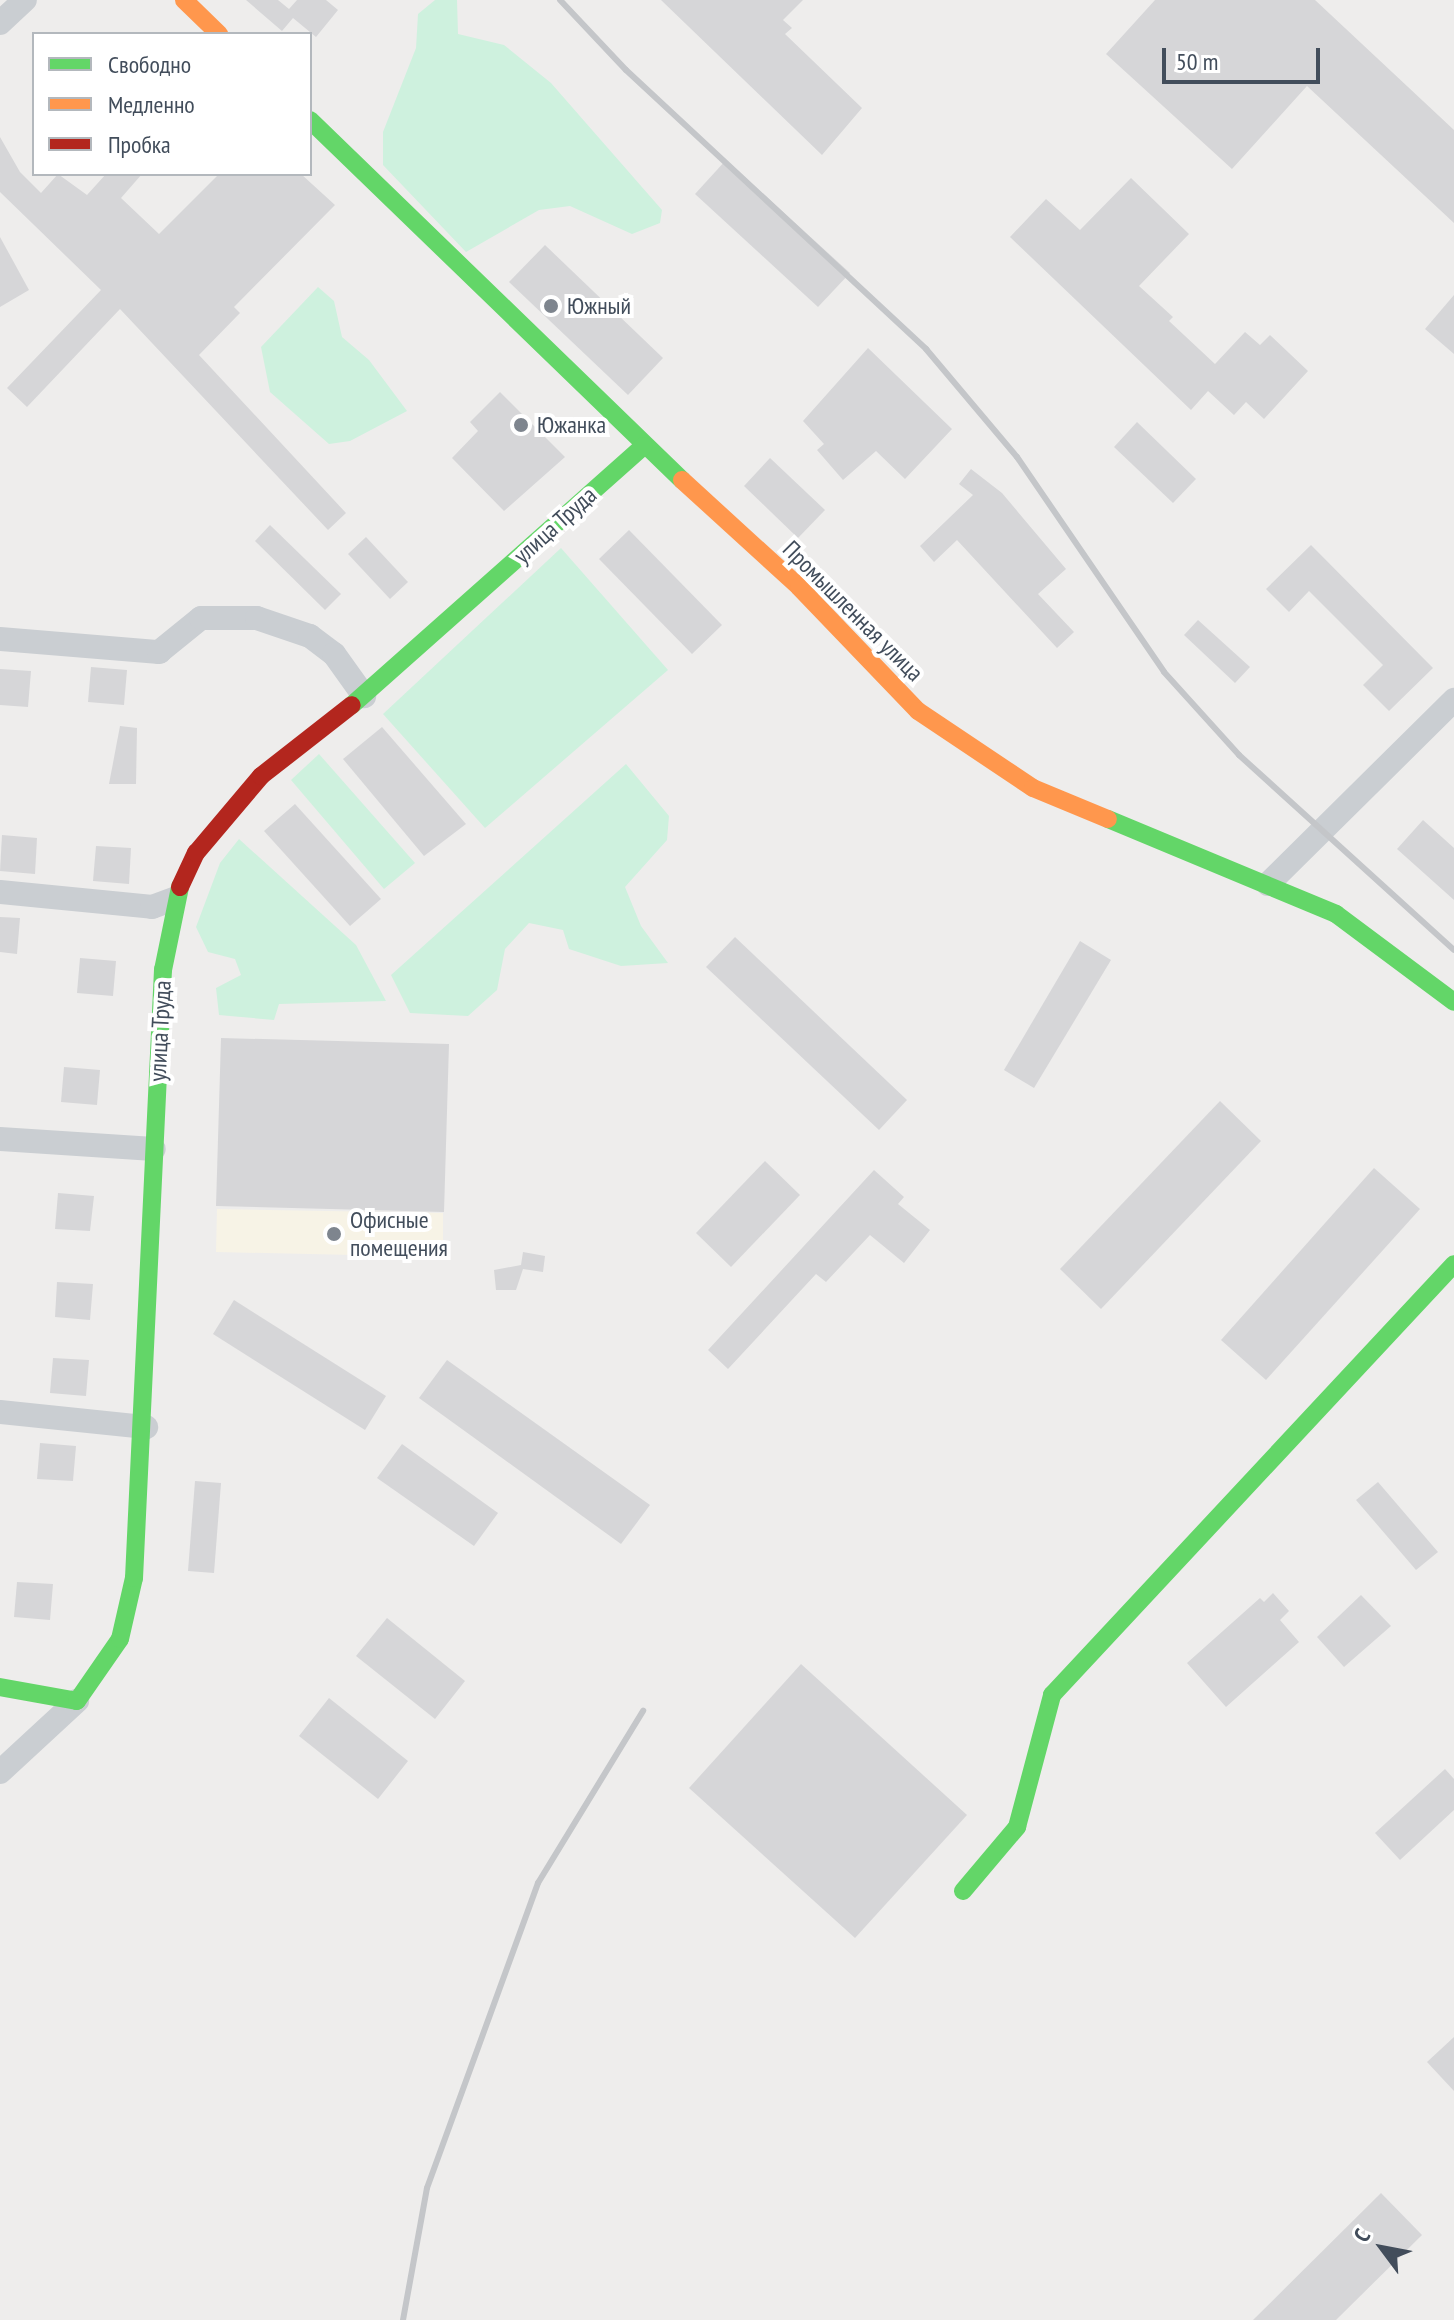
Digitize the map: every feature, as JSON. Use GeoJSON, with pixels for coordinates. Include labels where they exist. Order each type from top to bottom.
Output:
{"type":"FeatureCollection","features":[{"type":"Feature","properties":{"kind":"street"},"geometry":{"type":"LineString","coordinates":[[0,23],[25,0]]}},
{"type":"Feature","properties":{"kind":"street"},"geometry":{"type":"LineString","coordinates":[[184,0],[217,32]]}},
{"type":"Feature","properties":{"kind":"street","name":"Промышленная улица"},"geometry":{"type":"LineString","coordinates":[[312,122],[644,446],[799,587],[918,711],[1033,788],[1268,884],[1385,945],[1454,1002]]}},
{"type":"Feature","properties":{"kind":"street","name":"улица Труда"},"geometry":{"type":"LineString","coordinates":[[0,1772],[77,1701],[120,1639],[134,1578],[146,1427],[163,970],[174,899],[227,809],[364,696],[644,446]]}},
{"type":"Feature","properties":{"kind":"street"},"geometry":{"type":"LineString","coordinates":[[0,639],[159,652],[201,618],[257,618],[310,636],[334,654],[364,696]]}},
{"type":"Feature","properties":{"kind":"street"},"geometry":{"type":"LineString","coordinates":[[1268,884],[1454,700]]}},
{"type":"Feature","properties":{"kind":"street"},"geometry":{"type":"LineString","coordinates":[[0,892],[152,907],[174,899]]}},
{"type":"Feature","properties":{"kind":"street"},"geometry":{"type":"LineString","coordinates":[[0,1139],[154,1149]]}},
{"type":"Feature","properties":{"kind":"street"},"geometry":{"type":"LineString","coordinates":[[963,1891],[1017,1827],[1041,1756],[1052,1695],[1454,1264]]}},
{"type":"Feature","properties":{"kind":"street"},"geometry":{"type":"LineString","coordinates":[[0,1412],[146,1427]]}},
{"type":"Feature","properties":{"kind":"street"},"geometry":{"type":"LineString","coordinates":[[0,1687],[77,1701]]}},
{"type":"Feature","properties":{"kind":"shaded area"},"geometry":{"type":"Polygon","coordinates":[[[217,1209],[443,1213],[443,1257],[216,1252],[217,1209]]]}},
{"type":"Feature","properties":{"kind":"green space"},"geometry":{"type":"Polygon","coordinates":[[[435,0],[457,0],[458,34],[504,45],[551,83],[662,210],[660,223],[632,234],[570,206],[539,210],[466,252],[383,165],[383,132],[416,48],[418,14],[435,0]]]}},
{"type":"Feature","properties":{"kind":"green space"},"geometry":{"type":"Polygon","coordinates":[[[318,287],[334,301],[342,337],[369,360],[407,411],[350,441],[329,444],[270,392],[261,347],[318,287]]]}},
{"type":"Feature","properties":{"kind":"green space"},"geometry":{"type":"Polygon","coordinates":[[[561,548],[668,670],[485,828],[383,714],[561,548]]]}},
{"type":"Feature","properties":{"kind":"green space"},"geometry":{"type":"Polygon","coordinates":[[[319,754],[415,863],[384,889],[291,780],[319,754]]]}},
{"type":"Feature","properties":{"kind":"green space"},"geometry":{"type":"Polygon","coordinates":[[[626,764],[669,816],[667,840],[625,887],[641,926],[668,963],[621,966],[569,949],[563,930],[529,923],[505,949],[497,990],[468,1016],[410,1013],[391,975],[626,764]]]}},
{"type":"Feature","properties":{"kind":"green space"},"geometry":{"type":"Polygon","coordinates":[[[239,839],[356,945],[386,1001],[279,1004],[274,1020],[219,1015],[216,988],[241,975],[235,959],[208,952],[196,927],[220,863],[239,839]]]}},
{"type":"Feature","properties":{"kind":"building"},"geometry":{"type":"Polygon","coordinates":[[[246,0],[278,0],[289,9],[297,0],[326,0],[338,10],[316,37],[293,18],[282,31],[246,0]]]}},
{"type":"Feature","properties":{"kind":"building"},"geometry":{"type":"Polygon","coordinates":[[[661,0],[803,0],[783,20],[792,28],[785,34],[862,108],[822,155],[661,0]]]}},
{"type":"Feature","properties":{"kind":"building"},"geometry":{"type":"Polygon","coordinates":[[[1155,0],[1315,0],[1454,130],[1454,223],[1307,86],[1232,169],[1106,54],[1155,0]]]}},
{"type":"Feature","properties":{"kind":"building"},"geometry":{"type":"Polygon","coordinates":[[[0,137],[20,172],[41,193],[56,176],[87,195],[104,176],[140,176],[121,198],[159,234],[217,176],[303,176],[335,205],[234,307],[240,313],[199,355],[346,513],[328,530],[120,309],[27,407],[7,388],[101,290],[0,192],[0,137]]]}},
{"type":"Feature","properties":{"kind":"building"},"geometry":{"type":"Polygon","coordinates":[[[726,160],[850,273],[818,307],[695,194],[726,160]]]}},
{"type":"Feature","properties":{"kind":"building"},"geometry":{"type":"Polygon","coordinates":[[[1131,178],[1189,234],[1139,286],[1173,317],[1169,321],[1215,364],[1245,332],[1260,345],[1270,335],[1308,371],[1264,419],[1246,402],[1234,415],[1208,391],[1191,410],[1010,237],[1046,199],[1080,230],[1131,178]]]}},
{"type":"Feature","properties":{"kind":"building"},"geometry":{"type":"Polygon","coordinates":[[[0,237],[29,290],[0,307],[0,237]]]}},
{"type":"Feature","properties":{"kind":"building"},"geometry":{"type":"Polygon","coordinates":[[[545,245],[663,358],[628,395],[509,282],[545,245]]]}},
{"type":"Feature","properties":{"kind":"building"},"geometry":{"type":"Polygon","coordinates":[[[1454,295],[1454,354],[1425,329],[1454,295]]]}},
{"type":"Feature","properties":{"kind":"building"},"geometry":{"type":"Polygon","coordinates":[[[868,348],[952,429],[905,479],[876,451],[843,480],[817,450],[824,444],[803,421],[868,348]]]}},
{"type":"Feature","properties":{"kind":"building"},"geometry":{"type":"Polygon","coordinates":[[[500,392],[565,457],[504,511],[452,458],[478,431],[470,422],[500,392]]]}},
{"type":"Feature","properties":{"kind":"building"},"geometry":{"type":"Polygon","coordinates":[[[1137,422],[1196,479],[1173,503],[1114,447],[1137,422]]]}},
{"type":"Feature","properties":{"kind":"building"},"geometry":{"type":"Polygon","coordinates":[[[770,458],[825,510],[798,538],[744,486],[770,458]]]}},
{"type":"Feature","properties":{"kind":"building"},"geometry":{"type":"Polygon","coordinates":[[[971,469],[1002,493],[1066,569],[1038,594],[1074,632],[1057,648],[957,540],[934,562],[920,546],[973,495],[959,484],[971,469]]]}},
{"type":"Feature","properties":{"kind":"building"},"geometry":{"type":"Polygon","coordinates":[[[270,525],[341,594],[325,610],[255,541],[270,525]]]}},
{"type":"Feature","properties":{"kind":"building"},"geometry":{"type":"Polygon","coordinates":[[[629,530],[722,625],[692,654],[599,559],[629,530]]]}},
{"type":"Feature","properties":{"kind":"building"},"geometry":{"type":"Polygon","coordinates":[[[366,537],[408,582],[390,599],[348,554],[366,537]]]}},
{"type":"Feature","properties":{"kind":"building"},"geometry":{"type":"Polygon","coordinates":[[[1311,545],[1433,668],[1389,711],[1363,685],[1383,665],[1309,591],[1289,612],[1266,589],[1311,545]]]}},
{"type":"Feature","properties":{"kind":"building"},"geometry":{"type":"Polygon","coordinates":[[[1198,620],[1250,667],[1235,683],[1184,635],[1198,620]]]}},
{"type":"Feature","properties":{"kind":"building"},"geometry":{"type":"Polygon","coordinates":[[[91,667],[127,670],[124,705],[88,702],[91,667]]]}},
{"type":"Feature","properties":{"kind":"building"},"geometry":{"type":"Polygon","coordinates":[[[0,669],[31,671],[28,707],[0,705],[0,669]]]}},
{"type":"Feature","properties":{"kind":"building"},"geometry":{"type":"Polygon","coordinates":[[[120,726],[137,728],[136,784],[109,784],[120,726]]]}},
{"type":"Feature","properties":{"kind":"building"},"geometry":{"type":"Polygon","coordinates":[[[382,727],[466,824],[424,856],[343,759],[382,727]]]}},
{"type":"Feature","properties":{"kind":"building"},"geometry":{"type":"Polygon","coordinates":[[[295,804],[381,899],[350,926],[264,831],[295,804]]]}},
{"type":"Feature","properties":{"kind":"building"},"geometry":{"type":"Polygon","coordinates":[[[1423,820],[1454,848],[1454,900],[1397,849],[1423,820]]]}},
{"type":"Feature","properties":{"kind":"building"},"geometry":{"type":"Polygon","coordinates":[[[2,835],[37,838],[35,874],[0,871],[2,835]]]}},
{"type":"Feature","properties":{"kind":"building"},"geometry":{"type":"Polygon","coordinates":[[[96,846],[131,848],[129,884],[93,881],[96,846]]]}},
{"type":"Feature","properties":{"kind":"building"},"geometry":{"type":"Polygon","coordinates":[[[0,917],[20,918],[17,954],[0,952],[0,917]]]}},
{"type":"Feature","properties":{"kind":"building"},"geometry":{"type":"Polygon","coordinates":[[[735,937],[907,1100],[879,1130],[706,967],[735,937]]]}},
{"type":"Feature","properties":{"kind":"building"},"geometry":{"type":"Polygon","coordinates":[[[1080,941],[1111,960],[1034,1088],[1004,1070],[1080,941]]]}},
{"type":"Feature","properties":{"kind":"building"},"geometry":{"type":"Polygon","coordinates":[[[80,958],[116,961],[113,996],[77,993],[80,958]]]}},
{"type":"Feature","properties":{"kind":"building"},"geometry":{"type":"Polygon","coordinates":[[[221,1038],[449,1044],[444,1212],[216,1206],[221,1038]]]}},
{"type":"Feature","properties":{"kind":"building"},"geometry":{"type":"Polygon","coordinates":[[[64,1067],[100,1070],[97,1105],[61,1102],[64,1067]]]}},
{"type":"Feature","properties":{"kind":"building"},"geometry":{"type":"Polygon","coordinates":[[[1220,1101],[1261,1141],[1101,1309],[1060,1269],[1220,1101]]]}},
{"type":"Feature","properties":{"kind":"building"},"geometry":{"type":"Polygon","coordinates":[[[765,1161],[800,1195],[731,1267],[696,1233],[765,1161]]]}},
{"type":"Feature","properties":{"kind":"building"},"geometry":{"type":"Polygon","coordinates":[[[1374,1168],[1420,1209],[1266,1380],[1221,1340],[1374,1168]]]}},
{"type":"Feature","properties":{"kind":"building"},"geometry":{"type":"Polygon","coordinates":[[[874,1170],[904,1197],[898,1204],[930,1230],[904,1263],[870,1235],[826,1282],[816,1274],[728,1369],[708,1350],[874,1170]]]}},
{"type":"Feature","properties":{"kind":"building"},"geometry":{"type":"Polygon","coordinates":[[[58,1193],[94,1196],[90,1231],[55,1229],[58,1193]]]}},
{"type":"Feature","properties":{"kind":"building"},"geometry":{"type":"Polygon","coordinates":[[[523,1252],[545,1256],[543,1272],[523,1269],[516,1290],[496,1290],[494,1270],[521,1265],[523,1252]]]}},
{"type":"Feature","properties":{"kind":"building"},"geometry":{"type":"Polygon","coordinates":[[[57,1282],[93,1284],[90,1320],[55,1317],[57,1282]]]}},
{"type":"Feature","properties":{"kind":"building"},"geometry":{"type":"Polygon","coordinates":[[[234,1300],[386,1396],[365,1430],[213,1334],[234,1300]]]}},
{"type":"Feature","properties":{"kind":"building"},"geometry":{"type":"Polygon","coordinates":[[[53,1358],[89,1360],[86,1396],[50,1393],[53,1358]]]}},
{"type":"Feature","properties":{"kind":"building"},"geometry":{"type":"Polygon","coordinates":[[[447,1360],[650,1505],[621,1544],[419,1398],[447,1360]]]}},
{"type":"Feature","properties":{"kind":"building"},"geometry":{"type":"Polygon","coordinates":[[[40,1443],[76,1446],[73,1481],[37,1479],[40,1443]]]}},
{"type":"Feature","properties":{"kind":"building"},"geometry":{"type":"Polygon","coordinates":[[[402,1444],[498,1513],[474,1546],[377,1478],[402,1444]]]}},
{"type":"Feature","properties":{"kind":"building"},"geometry":{"type":"Polygon","coordinates":[[[195,1481],[221,1483],[214,1573],[188,1571],[195,1481]]]}},
{"type":"Feature","properties":{"kind":"building"},"geometry":{"type":"Polygon","coordinates":[[[1378,1482],[1438,1552],[1416,1570],[1356,1500],[1378,1482]]]}},
{"type":"Feature","properties":{"kind":"building"},"geometry":{"type":"Polygon","coordinates":[[[17,1582],[53,1584],[50,1620],[14,1617],[17,1582]]]}},
{"type":"Feature","properties":{"kind":"building"},"geometry":{"type":"Polygon","coordinates":[[[1273,1593],[1289,1611],[1280,1620],[1299,1642],[1226,1707],[1187,1663],[1260,1598],[1264,1602],[1273,1593]]]}},
{"type":"Feature","properties":{"kind":"building"},"geometry":{"type":"Polygon","coordinates":[[[1361,1595],[1391,1626],[1344,1667],[1317,1637],[1361,1595]]]}},
{"type":"Feature","properties":{"kind":"building"},"geometry":{"type":"Polygon","coordinates":[[[387,1618],[465,1681],[435,1719],[356,1656],[387,1618]]]}},
{"type":"Feature","properties":{"kind":"building"},"geometry":{"type":"Polygon","coordinates":[[[801,1664],[967,1815],[855,1938],[689,1788],[801,1664]]]}},
{"type":"Feature","properties":{"kind":"building"},"geometry":{"type":"Polygon","coordinates":[[[329,1698],[408,1761],[378,1799],[299,1736],[329,1698]]]}},
{"type":"Feature","properties":{"kind":"building"},"geometry":{"type":"Polygon","coordinates":[[[1445,1769],[1454,1779],[1454,1810],[1400,1860],[1375,1833],[1445,1769]]]}},
{"type":"Feature","properties":{"kind":"building"},"geometry":{"type":"Polygon","coordinates":[[[1454,2037],[1454,2091],[1427,2062],[1454,2037]]]}},
{"type":"Feature","properties":{"kind":"building"},"geometry":{"type":"Polygon","coordinates":[[[1381,2193],[1422,2235],[1336,2320],[1253,2320],[1381,2193]]]}},
{"type":"Feature","properties":{"kind":"railway"},"geometry":{"type":"LineString","coordinates":[[560,0],[626,70],[926,349],[1017,457],[1164,672],[1239,755],[1454,950]]}},
{"type":"Feature","properties":{"kind":"railway"},"geometry":{"type":"LineString","coordinates":[[403,2320],[427,2188],[538,1883],[643,1711]]}},
{"type":"Feature","properties":{"kind":"traffic: fast"},"geometry":{"type":"LineString","coordinates":[[312,122],[682,480]]}},
{"type":"Feature","properties":{"kind":"traffic: fast"},"geometry":{"type":"LineString","coordinates":[[352,705],[644,446]]}},
{"type":"Feature","properties":{"kind":"traffic: fast"},"geometry":{"type":"LineString","coordinates":[[1108,819],[1336,914],[1454,1002]]}},
{"type":"Feature","properties":{"kind":"traffic: fast"},"geometry":{"type":"LineString","coordinates":[[0,1687],[77,1701],[120,1639],[134,1578],[163,970],[180,887]]}},
{"type":"Feature","properties":{"kind":"traffic: fast"},"geometry":{"type":"LineString","coordinates":[[963,1891],[1017,1827],[1052,1695],[1454,1264]]}},
{"type":"Feature","properties":{"kind":"traffic: slow"},"geometry":{"type":"LineString","coordinates":[[184,0],[217,32]]}},
{"type":"Feature","properties":{"kind":"traffic: slow"},"geometry":{"type":"LineString","coordinates":[[682,480],[799,587],[918,711],[1033,788],[1108,819]]}},
{"type":"Feature","properties":{"kind":"traffic: jam"},"geometry":{"type":"LineString","coordinates":[[180,887],[196,853],[261,776],[352,705]]}},
{"type":"Feature","properties":{"kind":"place","name":"Южный"},"geometry":{"type":"Point","coordinates":[551,306]}},
{"type":"Feature","properties":{"kind":"place","name":"Южанка"},"geometry":{"type":"Point","coordinates":[521,425]}},
{"type":"Feature","properties":{"kind":"place","name":"Офисные помещения"},"geometry":{"type":"Point","coordinates":[334,1234]}}]}
